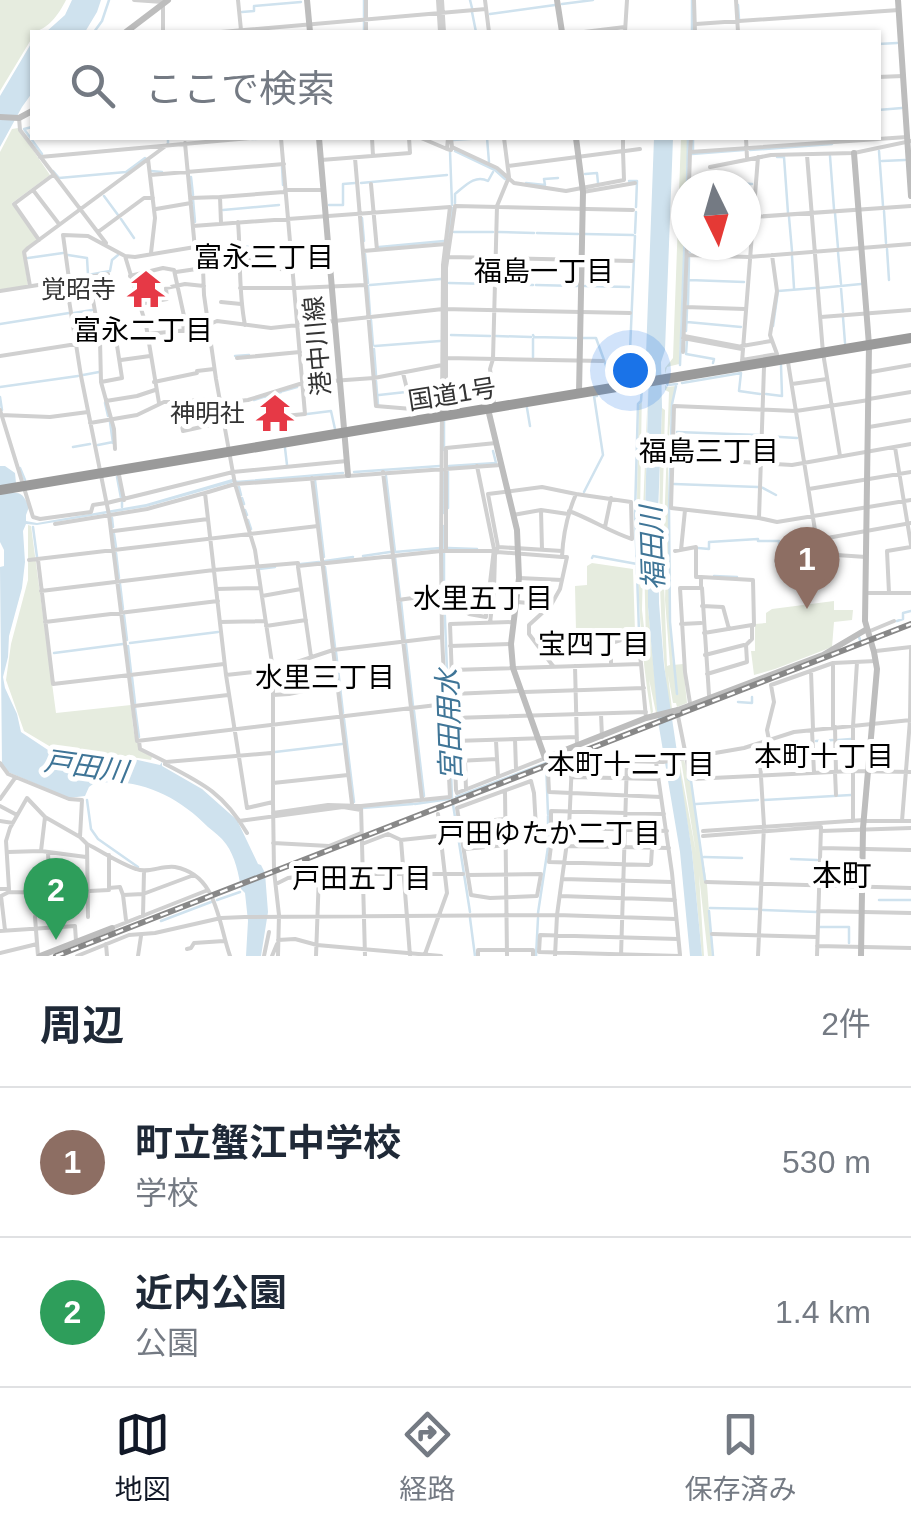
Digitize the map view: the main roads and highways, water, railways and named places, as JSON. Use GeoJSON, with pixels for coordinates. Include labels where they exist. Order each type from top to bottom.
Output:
{"type":"FeatureCollection","features":[{"type":"Feature","properties":{"kind":"highway","name":"国道1号"},"geometry":{"type":"LineString","coordinates":[[3,489],[344,432],[413,415],[444,416],[742,363],[911,338]]}},
{"type":"Feature","properties":{"kind":"water"},"geometry":{"type":"Polygon","coordinates":[[[72,0],[101,0],[86,30],[48,30],[65,15],[72,0]]]}},
{"type":"Feature","properties":{"kind":"water"},"geometry":{"type":"Polygon","coordinates":[[[30,45],[30,96],[0,147],[0,96],[30,45]]]}},
{"type":"Feature","properties":{"kind":"water","name":"福田川"},"geometry":{"type":"Polygon","coordinates":[[[654,140],[673,140],[665,350],[661,362],[659,603],[702,956],[690,956],[680,852],[658,721],[645,515],[649,365],[646,355],[654,140]]]}},
{"type":"Feature","properties":{"kind":"water","name":"戸田川"},"geometry":{"type":"Polygon","coordinates":[[[0,466],[15,473],[16,483],[7,493],[23,496],[29,507],[26,521],[37,523],[146,504],[232,479],[238,481],[146,507],[37,525],[26,524],[22,588],[3,677],[21,732],[51,752],[129,758],[160,765],[162,762],[162,766],[202,789],[237,820],[265,873],[268,912],[261,956],[246,956],[245,893],[229,849],[184,806],[156,791],[125,783],[93,784],[85,796],[69,798],[8,772],[2,765],[0,567],[4,566],[4,550],[0,542],[0,466]]]}},
{"type":"Feature","properties":{"kind":"waterway"},"geometry":{"type":"LineString","coordinates":[[95,30],[109,0]]}},
{"type":"Feature","properties":{"kind":"waterway"},"geometry":{"type":"LineString","coordinates":[[364,0],[364,17]]}},
{"type":"Feature","properties":{"kind":"waterway"},"geometry":{"type":"LineString","coordinates":[[440,0],[441,10]]}},
{"type":"Feature","properties":{"kind":"waterway"},"geometry":{"type":"LineString","coordinates":[[470,0],[472,8]]}},
{"type":"Feature","properties":{"kind":"waterway"},"geometry":{"type":"LineString","coordinates":[[562,4],[593,0]]}},
{"type":"Feature","properties":{"kind":"waterway"},"geometry":{"type":"LineString","coordinates":[[692,0],[692,30]]}},
{"type":"Feature","properties":{"kind":"waterway"},"geometry":{"type":"LineString","coordinates":[[242,12],[254,11],[254,6],[301,2]]}},
{"type":"Feature","properties":{"kind":"waterway"},"geometry":{"type":"LineString","coordinates":[[490,14],[555,5]]}},
{"type":"Feature","properties":{"kind":"waterway"},"geometry":{"type":"LineString","coordinates":[[738,5],[739,19]]}},
{"type":"Feature","properties":{"kind":"waterway"},"geometry":{"type":"LineString","coordinates":[[472,12],[476,30]]}},
{"type":"Feature","properties":{"kind":"waterway"},"geometry":{"type":"LineString","coordinates":[[364,22],[364,30]]}},
{"type":"Feature","properties":{"kind":"waterway"},"geometry":{"type":"LineString","coordinates":[[881,44],[897,43]]}},
{"type":"Feature","properties":{"kind":"waterway"},"geometry":{"type":"LineString","coordinates":[[881,110],[902,108]]}},
{"type":"Feature","properties":{"kind":"waterway"},"geometry":{"type":"LineString","coordinates":[[30,128],[24,129],[30,137]]}},
{"type":"Feature","properties":{"kind":"waterway"},"geometry":{"type":"LineString","coordinates":[[32,140],[42,154]]}},
{"type":"Feature","properties":{"kind":"waterway"},"geometry":{"type":"LineString","coordinates":[[487,140],[489,162]]}},
{"type":"Feature","properties":{"kind":"waterway"},"geometry":{"type":"LineString","coordinates":[[687,170],[688,140]]}},
{"type":"Feature","properties":{"kind":"waterway"},"geometry":{"type":"LineString","coordinates":[[693,140],[693,150]]}},
{"type":"Feature","properties":{"kind":"waterway"},"geometry":{"type":"LineString","coordinates":[[750,150],[832,144]]}},
{"type":"Feature","properties":{"kind":"waterway"},"geometry":{"type":"LineString","coordinates":[[692,154],[744,150]]}},
{"type":"Feature","properties":{"kind":"waterway","name":"宮田用水"},"geometry":{"type":"LineString","coordinates":[[450,151],[452,205]]}},
{"type":"Feature","properties":{"kind":"waterway"},"geometry":{"type":"LineString","coordinates":[[455,151],[505,179]]}},
{"type":"Feature","properties":{"kind":"waterway"},"geometry":{"type":"LineString","coordinates":[[879,151],[883,206]]}},
{"type":"Feature","properties":{"kind":"waterway"},"geometry":{"type":"LineString","coordinates":[[830,156],[834,209]]}},
{"type":"Feature","properties":{"kind":"waterway"},"geometry":{"type":"LineString","coordinates":[[777,157],[784,157],[788,213]]}},
{"type":"Feature","properties":{"kind":"waterway"},"geometry":{"type":"LineString","coordinates":[[53,171],[59,178],[126,172],[145,158]]}},
{"type":"Feature","properties":{"kind":"waterway"},"geometry":{"type":"LineString","coordinates":[[882,161],[905,160]]}},
{"type":"Feature","properties":{"kind":"waterway"},"geometry":{"type":"LineString","coordinates":[[282,167],[283,185]]}},
{"type":"Feature","properties":{"kind":"waterway"},"geometry":{"type":"LineString","coordinates":[[151,171],[162,172]]}},
{"type":"Feature","properties":{"kind":"waterway"},"geometry":{"type":"LineString","coordinates":[[455,203],[455,194],[474,180],[488,181],[493,172]]}},
{"type":"Feature","properties":{"kind":"waterway"},"geometry":{"type":"LineString","coordinates":[[585,174],[597,173],[598,183]]}},
{"type":"Feature","properties":{"kind":"waterway"},"geometry":{"type":"LineString","coordinates":[[361,183],[447,175]]}},
{"type":"Feature","properties":{"kind":"waterway"},"geometry":{"type":"LineString","coordinates":[[191,177],[193,195]]}},
{"type":"Feature","properties":{"kind":"waterway"},"geometry":{"type":"LineString","coordinates":[[526,183],[545,185],[544,179],[558,178]]}},
{"type":"Feature","properties":{"kind":"waterway"},"geometry":{"type":"LineString","coordinates":[[629,181],[637,181],[636,207]]}},
{"type":"Feature","properties":{"kind":"waterway"},"geometry":{"type":"LineString","coordinates":[[329,205],[343,205],[343,184],[355,183]]}},
{"type":"Feature","properties":{"kind":"waterway"},"geometry":{"type":"LineString","coordinates":[[104,196],[118,215]]}},
{"type":"Feature","properties":{"kind":"waterway"},"geometry":{"type":"LineString","coordinates":[[193,199],[195,222]]}},
{"type":"Feature","properties":{"kind":"waterway"},"geometry":{"type":"LineString","coordinates":[[223,210],[279,205]]}},
{"type":"Feature","properties":{"kind":"waterway","name":"宮田用水"},"geometry":{"type":"LineString","coordinates":[[449,236],[452,208]]}},
{"type":"Feature","properties":{"kind":"waterway"},"geometry":{"type":"LineString","coordinates":[[884,211],[886,243]]}},
{"type":"Feature","properties":{"kind":"waterway"},"geometry":{"type":"LineString","coordinates":[[635,233],[636,212]]}},
{"type":"Feature","properties":{"kind":"waterway"},"geometry":{"type":"LineString","coordinates":[[835,213],[838,248]]}},
{"type":"Feature","properties":{"kind":"waterway"},"geometry":{"type":"LineString","coordinates":[[789,217],[792,251]]}},
{"type":"Feature","properties":{"kind":"waterway"},"geometry":{"type":"LineString","coordinates":[[362,218],[364,241]]}},
{"type":"Feature","properties":{"kind":"waterway"},"geometry":{"type":"LineString","coordinates":[[121,219],[134,238]]}},
{"type":"Feature","properties":{"kind":"waterway"},"geometry":{"type":"LineString","coordinates":[[454,232],[493,232]]}},
{"type":"Feature","properties":{"kind":"waterway"},"geometry":{"type":"LineString","coordinates":[[499,232],[534,233]]}},
{"type":"Feature","properties":{"kind":"waterway"},"geometry":{"type":"LineString","coordinates":[[537,233],[578,234]]}},
{"type":"Feature","properties":{"kind":"waterway"},"geometry":{"type":"LineString","coordinates":[[585,234],[633,235]]}},
{"type":"Feature","properties":{"kind":"waterway"},"geometry":{"type":"LineString","coordinates":[[635,236],[629,373],[642,374],[641,377]]}},
{"type":"Feature","properties":{"kind":"waterway"},"geometry":{"type":"LineString","coordinates":[[379,247],[444,241]]}},
{"type":"Feature","properties":{"kind":"waterway"},"geometry":{"type":"LineString","coordinates":[[244,247],[284,244]]}},
{"type":"Feature","properties":{"kind":"waterway"},"geometry":{"type":"LineString","coordinates":[[887,249],[889,280]]}},
{"type":"Feature","properties":{"kind":"waterway"},"geometry":{"type":"LineString","coordinates":[[838,252],[841,284]]}},
{"type":"Feature","properties":{"kind":"waterway"},"geometry":{"type":"LineString","coordinates":[[28,258],[63,253]]}},
{"type":"Feature","properties":{"kind":"waterway"},"geometry":{"type":"LineString","coordinates":[[365,254],[368,283]]}},
{"type":"Feature","properties":{"kind":"waterway"},"geometry":{"type":"LineString","coordinates":[[68,255],[87,258],[88,275],[110,271],[112,260],[118,255]]}},
{"type":"Feature","properties":{"kind":"waterway"},"geometry":{"type":"LineString","coordinates":[[792,256],[794,288]]}},
{"type":"Feature","properties":{"kind":"waterway"},"geometry":{"type":"LineString","coordinates":[[680,365],[684,260]]}},
{"type":"Feature","properties":{"kind":"waterway"},"geometry":{"type":"LineString","coordinates":[[688,305],[689,260]]}},
{"type":"Feature","properties":{"kind":"waterway"},"geometry":{"type":"LineString","coordinates":[[370,285],[441,279]]}},
{"type":"Feature","properties":{"kind":"waterway"},"geometry":{"type":"LineString","coordinates":[[689,280],[744,282]]}},
{"type":"Feature","properties":{"kind":"waterway"},"geometry":{"type":"LineString","coordinates":[[449,283],[491,284]]}},
{"type":"Feature","properties":{"kind":"waterway"},"geometry":{"type":"LineString","coordinates":[[498,284],[533,285]]}},
{"type":"Feature","properties":{"kind":"waterway"},"geometry":{"type":"LineString","coordinates":[[820,288],[861,284]]}},
{"type":"Feature","properties":{"kind":"waterway"},"geometry":{"type":"LineString","coordinates":[[536,285],[577,286]]}},
{"type":"Feature","properties":{"kind":"waterway"},"geometry":{"type":"LineString","coordinates":[[368,286],[370,314]]}},
{"type":"Feature","properties":{"kind":"waterway"},"geometry":{"type":"LineString","coordinates":[[585,286],[629,287]]}},
{"type":"Feature","properties":{"kind":"waterway"},"geometry":{"type":"LineString","coordinates":[[773,326],[778,291],[815,288]]}},
{"type":"Feature","properties":{"kind":"waterway"},"geometry":{"type":"LineString","coordinates":[[841,288],[843,312]]}},
{"type":"Feature","properties":{"kind":"waterway"},"geometry":{"type":"LineString","coordinates":[[74,313],[92,310]]}},
{"type":"Feature","properties":{"kind":"waterway"},"geometry":{"type":"LineString","coordinates":[[686,331],[687,310]]}},
{"type":"Feature","properties":{"kind":"waterway"},"geometry":{"type":"LineString","coordinates":[[0,324],[69,313]]}},
{"type":"Feature","properties":{"kind":"waterway"},"geometry":{"type":"LineString","coordinates":[[843,317],[845,343]]}},
{"type":"Feature","properties":{"kind":"waterway"},"geometry":{"type":"LineString","coordinates":[[371,320],[375,346],[440,341]]}},
{"type":"Feature","properties":{"kind":"waterway"},"geometry":{"type":"LineString","coordinates":[[687,322],[741,327]]}},
{"type":"Feature","properties":{"kind":"waterway"},"geometry":{"type":"LineString","coordinates":[[451,335],[490,336]]}},
{"type":"Feature","properties":{"kind":"waterway"},"geometry":{"type":"LineString","coordinates":[[533,335],[576,338]]}},
{"type":"Feature","properties":{"kind":"waterway"},"geometry":{"type":"LineString","coordinates":[[496,336],[531,337]]}},
{"type":"Feature","properties":{"kind":"waterway"},"geometry":{"type":"LineString","coordinates":[[582,338],[596,338],[612,382]]}},
{"type":"Feature","properties":{"kind":"waterway"},"geometry":{"type":"LineString","coordinates":[[533,339],[533,357]]}},
{"type":"Feature","properties":{"kind":"waterway"},"geometry":{"type":"LineString","coordinates":[[687,340],[686,354],[714,359],[713,363]]}},
{"type":"Feature","properties":{"kind":"waterway"},"geometry":{"type":"LineString","coordinates":[[374,349],[376,375]]}},
{"type":"Feature","properties":{"kind":"waterway"},"geometry":{"type":"LineString","coordinates":[[235,356],[249,355]]}},
{"type":"Feature","properties":{"kind":"waterway"},"geometry":{"type":"LineString","coordinates":[[766,394],[782,396],[781,365]]}},
{"type":"Feature","properties":{"kind":"waterway"},"geometry":{"type":"LineString","coordinates":[[83,375],[99,372]]}},
{"type":"Feature","properties":{"kind":"waterway"},"geometry":{"type":"LineString","coordinates":[[682,383],[741,373],[739,391],[760,394]]}},
{"type":"Feature","properties":{"kind":"waterway"},"geometry":{"type":"LineString","coordinates":[[0,387],[78,376]]}},
{"type":"Feature","properties":{"kind":"waterway"},"geometry":{"type":"LineString","coordinates":[[376,381],[378,404]]}},
{"type":"Feature","properties":{"kind":"waterway"},"geometry":{"type":"LineString","coordinates":[[666,382],[677,384]]}},
{"type":"Feature","properties":{"kind":"waterway","name":"福田川"},"geometry":{"type":"LineString","coordinates":[[676,386],[669,509],[670,622],[677,694]]}},
{"type":"Feature","properties":{"kind":"waterway"},"geometry":{"type":"LineString","coordinates":[[283,391],[297,387]]}},
{"type":"Feature","properties":{"kind":"waterway","name":"福田川"},"geometry":{"type":"LineString","coordinates":[[639,632],[635,514],[638,404],[642,387]]}},
{"type":"Feature","properties":{"kind":"waterway"},"geometry":{"type":"LineString","coordinates":[[265,397],[281,392]]}},
{"type":"Feature","properties":{"kind":"waterway"},"geometry":{"type":"LineString","coordinates":[[379,395],[406,392]]}},
{"type":"Feature","properties":{"kind":"waterway"},"geometry":{"type":"LineString","coordinates":[[584,492],[603,455],[597,396]]}},
{"type":"Feature","properties":{"kind":"waterway"},"geometry":{"type":"LineString","coordinates":[[0,397],[2,410]]}},
{"type":"Feature","properties":{"kind":"waterway"},"geometry":{"type":"LineString","coordinates":[[254,400],[263,397]]}},
{"type":"Feature","properties":{"kind":"waterway"},"geometry":{"type":"LineString","coordinates":[[105,403],[108,416]]}},
{"type":"Feature","properties":{"kind":"waterway"},"geometry":{"type":"LineString","coordinates":[[229,404],[241,403]]}},
{"type":"Feature","properties":{"kind":"waterway"},"geometry":{"type":"LineString","coordinates":[[527,408],[530,426]]}},
{"type":"Feature","properties":{"kind":"waterway"},"geometry":{"type":"LineString","coordinates":[[307,414],[331,411],[335,429]]}},
{"type":"Feature","properties":{"kind":"waterway","name":"宮田用水"},"geometry":{"type":"LineString","coordinates":[[444,420],[444,450]]}},
{"type":"Feature","properties":{"kind":"waterway"},"geometry":{"type":"LineString","coordinates":[[110,422],[113,443]]}},
{"type":"Feature","properties":{"kind":"waterway"},"geometry":{"type":"LineString","coordinates":[[677,432],[759,435]]}},
{"type":"Feature","properties":{"kind":"waterway"},"geometry":{"type":"LineString","coordinates":[[764,436],[797,438]]}},
{"type":"Feature","properties":{"kind":"waterway"},"geometry":{"type":"LineString","coordinates":[[98,445],[113,442]]}},
{"type":"Feature","properties":{"kind":"waterway"},"geometry":{"type":"LineString","coordinates":[[73,447],[90,444]]}},
{"type":"Feature","properties":{"kind":"waterway"},"geometry":{"type":"LineString","coordinates":[[285,448],[287,465]]}},
{"type":"Feature","properties":{"kind":"waterway"},"geometry":{"type":"LineString","coordinates":[[449,466],[496,463],[493,451]]}},
{"type":"Feature","properties":{"kind":"waterway"},"geometry":{"type":"LineString","coordinates":[[354,472],[440,466]]}},
{"type":"Feature","properties":{"kind":"waterway"},"geometry":{"type":"LineString","coordinates":[[20,468],[25,480]]}},
{"type":"Feature","properties":{"kind":"waterway","name":"宮田用水"},"geometry":{"type":"LineString","coordinates":[[444,471],[444,513]]}},
{"type":"Feature","properties":{"kind":"waterway"},"geometry":{"type":"LineString","coordinates":[[448,472],[448,508]]}},
{"type":"Feature","properties":{"kind":"waterway"},"geometry":{"type":"LineString","coordinates":[[237,482],[343,473]]}},
{"type":"Feature","properties":{"kind":"waterway"},"geometry":{"type":"LineString","coordinates":[[386,476],[395,552],[440,548]]}},
{"type":"Feature","properties":{"kind":"waterway"},"geometry":{"type":"LineString","coordinates":[[117,477],[121,498]]}},
{"type":"Feature","properties":{"kind":"waterway"},"geometry":{"type":"LineString","coordinates":[[315,480],[324,557]]}},
{"type":"Feature","properties":{"kind":"waterway"},"geometry":{"type":"LineString","coordinates":[[674,484],[758,487]]}},
{"type":"Feature","properties":{"kind":"waterway"},"geometry":{"type":"LineString","coordinates":[[239,487],[241,495]]}},
{"type":"Feature","properties":{"kind":"waterway"},"geometry":{"type":"LineString","coordinates":[[761,487],[776,495]]}},
{"type":"Feature","properties":{"kind":"waterway"},"geometry":{"type":"LineString","coordinates":[[242,498],[244,504]]}},
{"type":"Feature","properties":{"kind":"waterway"},"geometry":{"type":"LineString","coordinates":[[122,502],[122,507]]}},
{"type":"Feature","properties":{"kind":"waterway"},"geometry":{"type":"LineString","coordinates":[[245,510],[247,515]]}},
{"type":"Feature","properties":{"kind":"waterway"},"geometry":{"type":"LineString","coordinates":[[112,518],[113,527]]}},
{"type":"Feature","properties":{"kind":"waterway"},"geometry":{"type":"LineString","coordinates":[[248,520],[251,529]]}},
{"type":"Feature","properties":{"kind":"waterway","name":"宮田用水"},"geometry":{"type":"LineString","coordinates":[[444,526],[444,548]]}},
{"type":"Feature","properties":{"kind":"waterway"},"geometry":{"type":"LineString","coordinates":[[33,527],[37,557]]}},
{"type":"Feature","properties":{"kind":"waterway"},"geometry":{"type":"LineString","coordinates":[[114,534],[116,547]]}},
{"type":"Feature","properties":{"kind":"waterway"},"geometry":{"type":"LineString","coordinates":[[698,548],[709,549],[709,542],[758,539],[779,544]]}},
{"type":"Feature","properties":{"kind":"waterway"},"geometry":{"type":"LineString","coordinates":[[448,548],[477,549]]}},
{"type":"Feature","properties":{"kind":"waterway"},"geometry":{"type":"LineString","coordinates":[[363,556],[390,552]]}},
{"type":"Feature","properties":{"kind":"waterway","name":"宮田用水"},"geometry":{"type":"LineString","coordinates":[[444,552],[444,591]]}},
{"type":"Feature","properties":{"kind":"waterway"},"geometry":{"type":"LineString","coordinates":[[116,553],[119,578]]}},
{"type":"Feature","properties":{"kind":"waterway"},"geometry":{"type":"LineString","coordinates":[[325,561],[353,557]]}},
{"type":"Feature","properties":{"kind":"waterway"},"geometry":{"type":"LineString","coordinates":[[395,557],[400,597]]}},
{"type":"Feature","properties":{"kind":"waterway","name":"福田川"},"geometry":{"type":"LineString","coordinates":[[592,558],[637,564]]}},
{"type":"Feature","properties":{"kind":"waterway"},"geometry":{"type":"LineString","coordinates":[[301,564],[319,562]]}},
{"type":"Feature","properties":{"kind":"waterway"},"geometry":{"type":"LineString","coordinates":[[259,569],[275,567]]}},
{"type":"Feature","properties":{"kind":"waterway"},"geometry":{"type":"LineString","coordinates":[[325,567],[335,647]]}},
{"type":"Feature","properties":{"kind":"waterway"},"geometry":{"type":"LineString","coordinates":[[714,576],[737,577]]}},
{"type":"Feature","properties":{"kind":"waterway"},"geometry":{"type":"LineString","coordinates":[[120,584],[123,609]]}},
{"type":"Feature","properties":{"kind":"waterway","name":"宮田用水"},"geometry":{"type":"LineString","coordinates":[[444,594],[452,798],[470,912]]}},
{"type":"Feature","properties":{"kind":"waterway"},"geometry":{"type":"LineString","coordinates":[[401,601],[405,639]]}},
{"type":"Feature","properties":{"kind":"waterway"},"geometry":{"type":"LineString","coordinates":[[897,621],[903,619],[903,613],[911,611]]}},
{"type":"Feature","properties":{"kind":"waterway"},"geometry":{"type":"LineString","coordinates":[[124,615],[127,640]]}},
{"type":"Feature","properties":{"kind":"waterway"},"geometry":{"type":"LineString","coordinates":[[130,643],[218,632]]}},
{"type":"Feature","properties":{"kind":"waterway"},"geometry":{"type":"LineString","coordinates":[[54,653],[123,644]]}},
{"type":"Feature","properties":{"kind":"waterway"},"geometry":{"type":"LineString","coordinates":[[406,644],[413,706]]}},
{"type":"Feature","properties":{"kind":"waterway"},"geometry":{"type":"LineString","coordinates":[[128,646],[131,672]]}},
{"type":"Feature","properties":{"kind":"waterway"},"geometry":{"type":"LineString","coordinates":[[336,652],[343,713]]}},
{"type":"Feature","properties":{"kind":"waterway"},"geometry":{"type":"LineString","coordinates":[[132,677],[135,703]]}},
{"type":"Feature","properties":{"kind":"waterway"},"geometry":{"type":"LineString","coordinates":[[738,702],[752,703],[752,697]]}},
{"type":"Feature","properties":{"kind":"waterway"},"geometry":{"type":"LineString","coordinates":[[135,708],[139,737]]}},
{"type":"Feature","properties":{"kind":"waterway"},"geometry":{"type":"LineString","coordinates":[[414,711],[424,796]]}},
{"type":"Feature","properties":{"kind":"waterway"},"geometry":{"type":"LineString","coordinates":[[344,719],[354,802]]}},
{"type":"Feature","properties":{"kind":"waterway"},"geometry":{"type":"LineString","coordinates":[[838,740],[851,739]]}},
{"type":"Feature","properties":{"kind":"waterway"},"geometry":{"type":"LineString","coordinates":[[816,741],[833,740]]}},
{"type":"Feature","properties":{"kind":"waterway"},"geometry":{"type":"LineString","coordinates":[[275,752],[342,744]]}},
{"type":"Feature","properties":{"kind":"waterway"},"geometry":{"type":"LineString","coordinates":[[770,755],[811,752]]}},
{"type":"Feature","properties":{"kind":"waterway"},"geometry":{"type":"LineString","coordinates":[[456,797],[546,763],[548,814]]}},
{"type":"Feature","properties":{"kind":"waterway"},"geometry":{"type":"LineString","coordinates":[[688,779],[705,880]]}},
{"type":"Feature","properties":{"kind":"waterway"},"geometry":{"type":"LineString","coordinates":[[764,800],[851,795]]}},
{"type":"Feature","properties":{"kind":"waterway"},"geometry":{"type":"LineString","coordinates":[[415,804],[449,799]]}},
{"type":"Feature","properties":{"kind":"waterway"},"geometry":{"type":"LineString","coordinates":[[87,800],[91,829],[98,839],[138,867]]}},
{"type":"Feature","properties":{"kind":"waterway"},"geometry":{"type":"LineString","coordinates":[[696,804],[758,800]]}},
{"type":"Feature","properties":{"kind":"waterway"},"geometry":{"type":"LineString","coordinates":[[362,808],[413,804]]}},
{"type":"Feature","properties":{"kind":"waterway"},"geometry":{"type":"LineString","coordinates":[[548,816],[548,844]]}},
{"type":"Feature","properties":{"kind":"waterway"},"geometry":{"type":"LineString","coordinates":[[538,913],[548,847]]}},
{"type":"Feature","properties":{"kind":"waterway"},"geometry":{"type":"LineString","coordinates":[[704,857],[742,858]]}},
{"type":"Feature","properties":{"kind":"waterway"},"geometry":{"type":"LineString","coordinates":[[791,859],[817,860]]}},
{"type":"Feature","properties":{"kind":"waterway"},"geometry":{"type":"LineString","coordinates":[[217,900],[240,892]]}},
{"type":"Feature","properties":{"kind":"waterway"},"geometry":{"type":"LineString","coordinates":[[879,900],[911,900]]}},
{"type":"Feature","properties":{"kind":"waterway"},"geometry":{"type":"LineString","coordinates":[[161,921],[211,902]]}},
{"type":"Feature","properties":{"kind":"waterway"},"geometry":{"type":"LineString","coordinates":[[710,908],[758,909]]}},
{"type":"Feature","properties":{"kind":"waterway"},"geometry":{"type":"LineString","coordinates":[[763,910],[817,912]]}},
{"type":"Feature","properties":{"kind":"waterway"},"geometry":{"type":"LineString","coordinates":[[709,911],[713,956]]}},
{"type":"Feature","properties":{"kind":"waterway","name":"宮田用水"},"geometry":{"type":"LineString","coordinates":[[470,918],[475,956]]}},
{"type":"Feature","properties":{"kind":"waterway"},"geometry":{"type":"LineString","coordinates":[[536,956],[538,918]]}},
{"type":"Feature","properties":{"kind":"waterway"},"geometry":{"type":"LineString","coordinates":[[819,927],[849,927],[849,943]]}},
{"type":"Feature","properties":{"kind":"railway"},"geometry":{"type":"LineString","coordinates":[[56,956],[911,624]]}},
{"type":"Feature","properties":{"kind":"place","name":"覚昭寺"},"geometry":{"type":"Point","coordinates":[146,289]}},
{"type":"Feature","properties":{"kind":"place","name":"神明社"},"geometry":{"type":"Point","coordinates":[275,413]}},
{"type":"Feature","properties":{"kind":"place","name":"町立蟹江中学校"},"geometry":{"type":"Point","coordinates":[807,609]}},
{"type":"Feature","properties":{"kind":"place","name":"近内公園"},"geometry":{"type":"Point","coordinates":[56,940]}},
{"type":"Feature","properties":{"kind":"district","name":"富永三丁目"},"geometry":{"type":"Point","coordinates":[264,257]}},
{"type":"Feature","properties":{"kind":"district","name":"福島一丁目"},"geometry":{"type":"Point","coordinates":[544,271]}},
{"type":"Feature","properties":{"kind":"district","name":"富永二丁目"},"geometry":{"type":"Point","coordinates":[143,330]}},
{"type":"Feature","properties":{"kind":"district","name":"福島三丁目"},"geometry":{"type":"Point","coordinates":[709,451]}},
{"type":"Feature","properties":{"kind":"district","name":"水里五丁目"},"geometry":{"type":"Point","coordinates":[483,598]}},
{"type":"Feature","properties":{"kind":"district","name":"宝四丁目"},"geometry":{"type":"Point","coordinates":[594,644]}},
{"type":"Feature","properties":{"kind":"district","name":"水里三丁目"},"geometry":{"type":"Point","coordinates":[325,677]}},
{"type":"Feature","properties":{"kind":"district","name":"本町十丁目"},"geometry":{"type":"Point","coordinates":[824,756]}},
{"type":"Feature","properties":{"kind":"district","name":"本町十二丁目"},"geometry":{"type":"Point","coordinates":[631,764]}},
{"type":"Feature","properties":{"kind":"district","name":"戸田ゆたか二丁目"},"geometry":{"type":"Point","coordinates":[549,833]}},
{"type":"Feature","properties":{"kind":"district","name":"本町"},"geometry":{"type":"Point","coordinates":[842,876]}},
{"type":"Feature","properties":{"kind":"district","name":"戸田五丁目"},"geometry":{"type":"Point","coordinates":[362,878]}}]}
